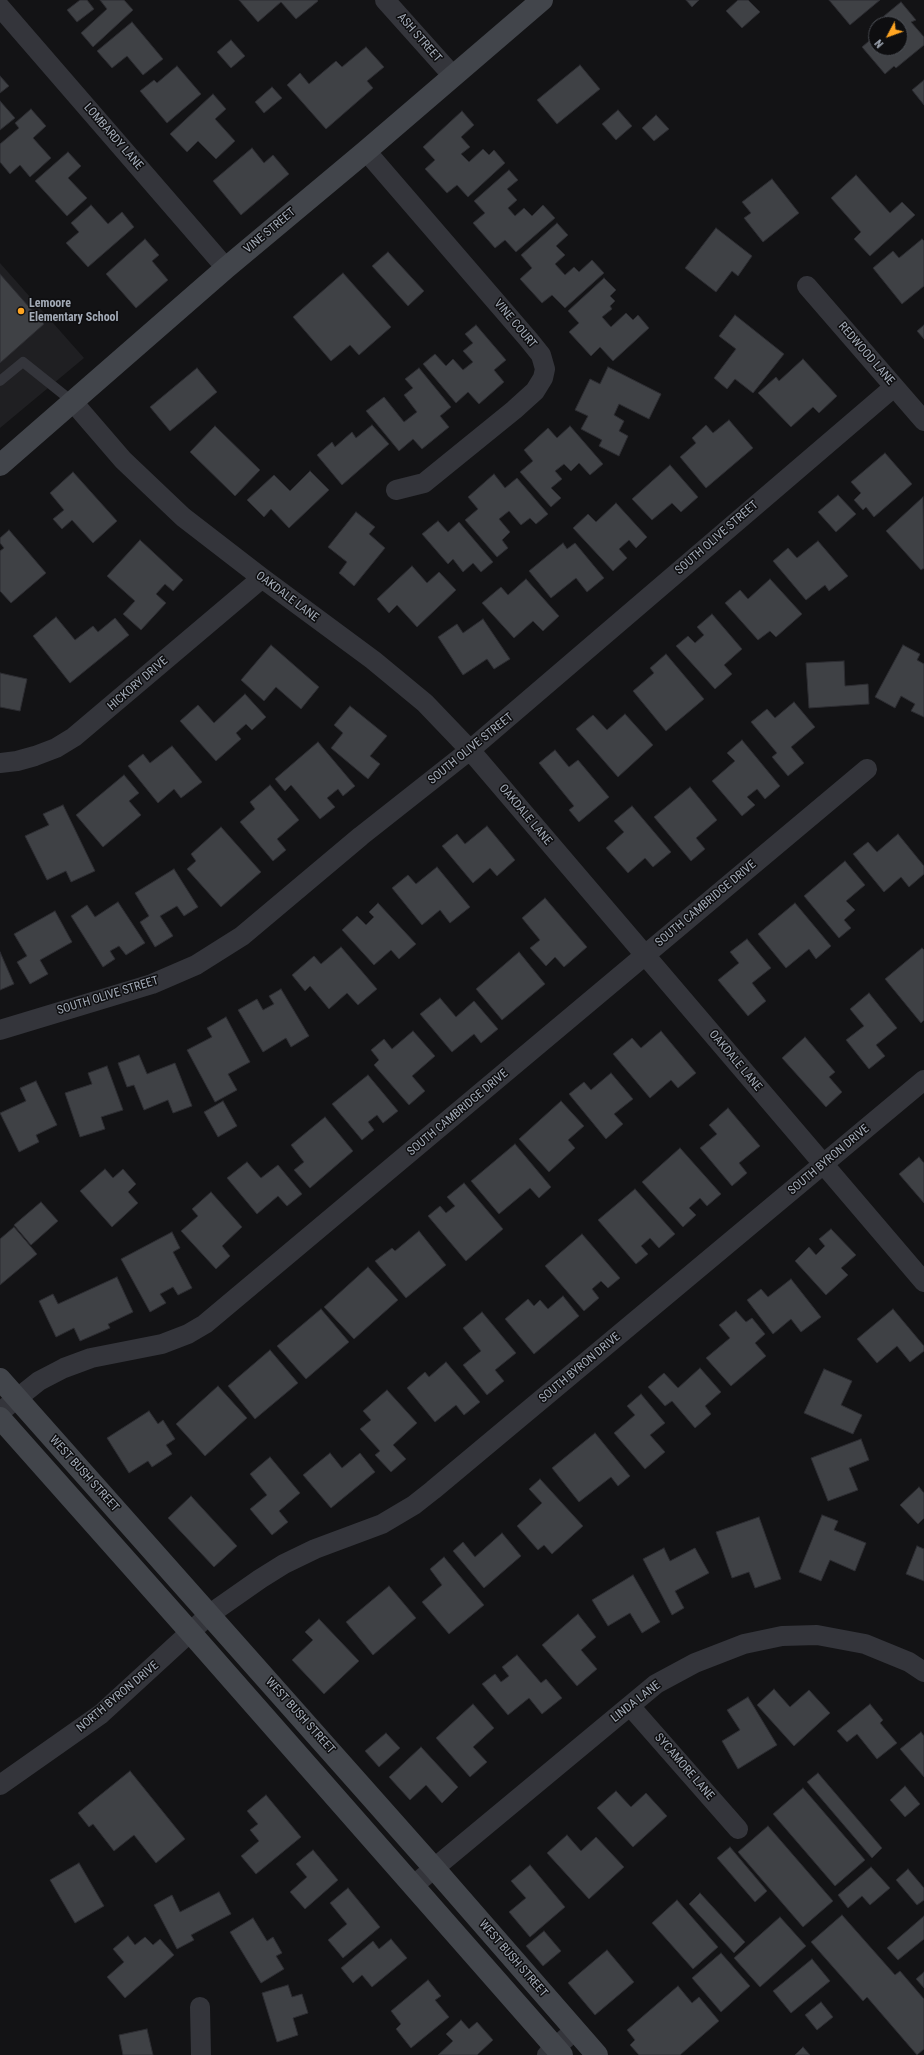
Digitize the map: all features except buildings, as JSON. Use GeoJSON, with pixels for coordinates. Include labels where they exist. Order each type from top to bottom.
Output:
{"type":"FeatureCollection","features":[{"type":"Feature","properties":{"kind":"main road","name":"VINE STREET"},"geometry":{"type":"LineString","coordinates":[[0,465],[226,268],[366,151],[542,0]]}},
{"type":"Feature","properties":{"kind":"main road","name":"WEST BUSH STREET"},"geometry":{"type":"LineString","coordinates":[[0,1379],[210,1614],[597,2055]]}},
{"type":"Feature","properties":{"kind":"main road"},"geometry":{"type":"LineString","coordinates":[[0,1418],[414,1885],[555,2053]]}},
{"type":"Feature","properties":{"kind":"street","name":"ASH STREET"},"geometry":{"type":"LineString","coordinates":[[385,0],[453,76]]}},
{"type":"Feature","properties":{"kind":"street","name":"LOMBARDY LANE"},"geometry":{"type":"LineString","coordinates":[[0,7],[226,268]]}},
{"type":"Feature","properties":{"kind":"street","name":"VINE COURT"},"geometry":{"type":"LineString","coordinates":[[366,151],[530,340],[541,355],[545,369],[543,378],[535,391],[514,410],[424,483],[410,488],[396,490]]}},
{"type":"Feature","properties":{"kind":"street","name":"REDWOOD LANE"},"geometry":{"type":"LineString","coordinates":[[807,286],[924,422]]}},
{"type":"Feature","properties":{"kind":"street","name":"SOUTH OLIVE STREET"},"geometry":{"type":"LineString","coordinates":[[0,1030],[152,984],[196,965],[242,936],[361,836],[470,750],[894,387]]}},
{"type":"Feature","properties":{"kind":"street","name":"OAKDALE LANE"},"geometry":{"type":"LineString","coordinates":[[73,402],[123,460],[183,517],[262,578],[373,660],[425,703],[470,750],[924,1282]]}},
{"type":"Feature","properties":{"kind":"street","name":"HICKORY DRIVE"},"geometry":{"type":"LineString","coordinates":[[0,763],[17,761],[35,756],[56,748],[74,737],[262,578]]}},
{"type":"Feature","properties":{"kind":"street","name":"SOUTH CAMBRIDGE DRIVE"},"geometry":{"type":"LineString","coordinates":[[0,1412],[39,1382],[64,1368],[91,1358],[162,1344],[188,1334],[205,1324],[867,769]]}},
{"type":"Feature","properties":{"kind":"street","name":"SOUTH BYRON DRIVE"},"geometry":{"type":"LineString","coordinates":[[210,1614],[284,1564],[315,1550],[365,1532],[419,1502],[924,1080]]}},
{"type":"Feature","properties":{"kind":"street","name":"NORTH BYRON DRIVE"},"geometry":{"type":"LineString","coordinates":[[0,1785],[101,1714],[210,1614]]}},
{"type":"Feature","properties":{"kind":"street","name":"LINDA LANE"},"geometry":{"type":"LineString","coordinates":[[414,1885],[656,1684],[695,1663],[744,1644],[782,1636],[817,1635],[866,1644],[909,1662],[924,1672]]}},
{"type":"Feature","properties":{"kind":"street","name":"SYCAMORE LANE"},"geometry":{"type":"LineString","coordinates":[[630,1706],[738,1829]]}},
{"type":"Feature","properties":{"kind":"street"},"geometry":{"type":"LineString","coordinates":[[200,2007],[201,2055]]}},
{"type":"Feature","properties":{"kind":"street"},"geometry":{"type":"LineString","coordinates":[[555,2053],[575,2030]]}},
{"type":"Feature","properties":{"kind":"lane"},"geometry":{"type":"LineString","coordinates":[[0,381],[23,362],[73,402]]}},
{"type":"Feature","properties":{"kind":"shaded area","name":"Lemoore Elementary School"},"geometry":{"type":"Polygon","coordinates":[[[0,263],[84,358],[0,428],[0,263]]]}},
{"type":"Feature","properties":{"kind":"place","name":"Lemoore Elementary School"},"geometry":{"type":"Point","coordinates":[21,311]}}]}
